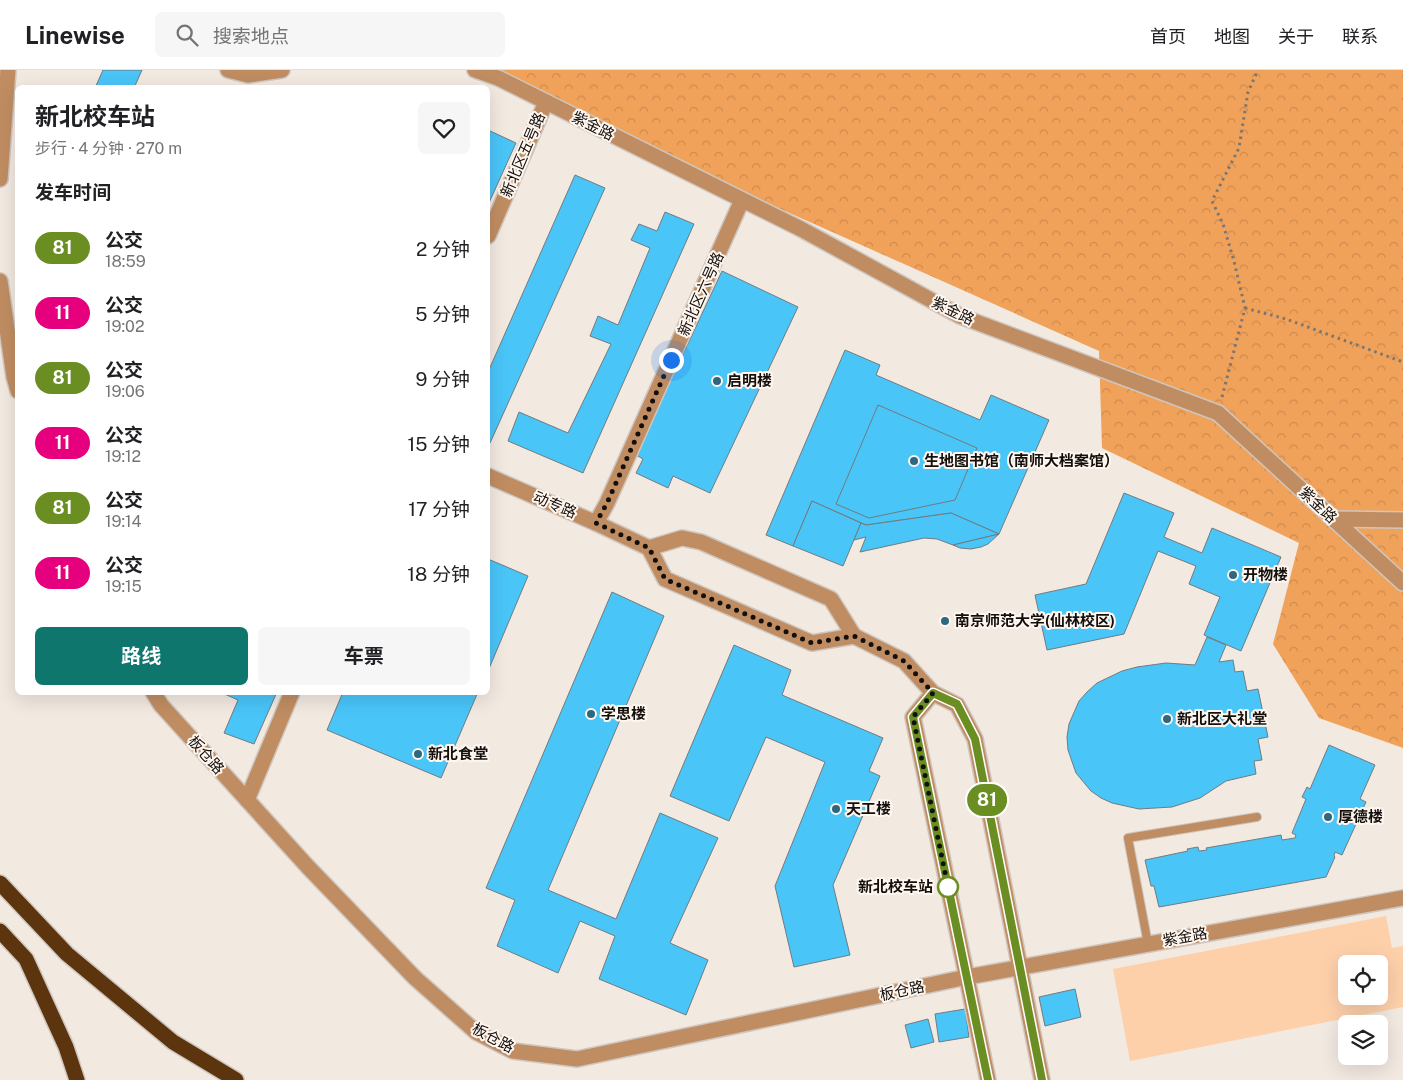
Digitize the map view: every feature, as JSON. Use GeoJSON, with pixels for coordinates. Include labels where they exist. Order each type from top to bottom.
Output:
{"type":"FeatureCollection","features":[{"type":"Feature","properties":{"kind":"highway"},"geometry":{"type":"LineString","coordinates":[[0,883],[67,954],[173,1042],[236,1080]]}},
{"type":"Feature","properties":{"kind":"highway"},"geometry":{"type":"LineString","coordinates":[[0,931],[26,959],[66,1047],[78,1080]]}},
{"type":"Feature","properties":{"kind":"street"},"geometry":{"type":"LineString","coordinates":[[0,179],[8,70]]}},
{"type":"Feature","properties":{"kind":"street"},"geometry":{"type":"LineString","coordinates":[[228,70],[248,76],[282,70]]}},
{"type":"Feature","properties":{"kind":"street","name":"紫金路"},"geometry":{"type":"LineString","coordinates":[[475,70],[498,78],[801,229],[960,316],[1218,413],[1403,584]]}},
{"type":"Feature","properties":{"kind":"street","name":"新北区五号路"},"geometry":{"type":"LineString","coordinates":[[490,231],[546,102]]}},
{"type":"Feature","properties":{"kind":"street","name":"新北区六号路"},"geometry":{"type":"LineString","coordinates":[[596,523],[607,503],[742,200]]}},
{"type":"Feature","properties":{"kind":"street"},"geometry":{"type":"LineString","coordinates":[[0,281],[14,338],[15,380]]}},
{"type":"Feature","properties":{"kind":"street","name":"动专路"},"geometry":{"type":"LineString","coordinates":[[490,477],[649,548]]}},
{"type":"Feature","properties":{"kind":"street"},"geometry":{"type":"LineString","coordinates":[[1334,519],[1403,520]]}},
{"type":"Feature","properties":{"kind":"street"},"geometry":{"type":"LineString","coordinates":[[854,636],[812,643],[665,579],[649,548],[682,538],[701,542],[831,600],[854,636],[904,661],[933,693],[957,704],[975,739],[1042,1080]]}},
{"type":"Feature","properties":{"kind":"street"},"geometry":{"type":"LineString","coordinates":[[933,693],[913,717],[988,1080]]}},
{"type":"Feature","properties":{"kind":"street","name":"板仓路"},"geometry":{"type":"LineString","coordinates":[[155,695],[161,705],[308,867],[415,978],[476,1032],[513,1051],[577,1059],[967,977]]}},
{"type":"Feature","properties":{"kind":"street"},"geometry":{"type":"LineString","coordinates":[[247,800],[291,695]]}},
{"type":"Feature","properties":{"kind":"street","name":"紫金路"},"geometry":{"type":"LineString","coordinates":[[967,977],[1403,898]]}},
{"type":"Feature","properties":{"kind":"lane"},"geometry":{"type":"LineString","coordinates":[[1148,944],[1128,838],[1257,817]]}},
{"type":"Feature","properties":{"kind":"path"},"geometry":{"type":"LineString","coordinates":[[1218,413],[1245,308],[1223,224],[1212,202],[1239,148],[1248,92],[1258,70]]}},
{"type":"Feature","properties":{"kind":"path"},"geometry":{"type":"LineString","coordinates":[[1245,308],[1286,319],[1403,362]]}},
{"type":"Feature","properties":{"kind":"shaded area"},"geometry":{"type":"Polygon","coordinates":[[[1386,916],[1392,948],[1403,946],[1403,1007],[1363,1015],[1338,1015],[1338,1020],[1130,1061],[1113,969],[1386,916]]]}},
{"type":"Feature","properties":{"kind":"green space"},"geometry":{"type":"Polygon","coordinates":[[[469,70],[1403,70],[1403,748],[1319,718],[1273,644],[1299,543],[1102,448],[1099,351],[469,70]]]}},
{"type":"Feature","properties":{"kind":"building"},"geometry":{"type":"Polygon","coordinates":[[[103,70],[142,70],[135,85],[96,85],[103,70]]]}},
{"type":"Feature","properties":{"kind":"building"},"geometry":{"type":"Polygon","coordinates":[[[490,131],[516,143],[490,201],[490,131]]]}},
{"type":"Feature","properties":{"kind":"building"},"geometry":{"type":"Polygon","coordinates":[[[575,175],[605,188],[490,443],[490,367],[575,175]]]}},
{"type":"Feature","properties":{"kind":"building"},"geometry":{"type":"Polygon","coordinates":[[[665,212],[694,224],[583,473],[508,441],[519,412],[568,433],[611,344],[590,336],[598,316],[618,325],[650,248],[631,240],[639,224],[657,231],[665,212]]]}},
{"type":"Feature","properties":{"kind":"building","name":"启明楼"},"geometry":{"type":"Polygon","coordinates":[[[722,271],[798,307],[710,493],[673,476],[668,488],[636,473],[643,459],[636,455],[722,271]]]}},
{"type":"Feature","properties":{"kind":"building","name":"生地图书馆（南师大档案馆）"},"geometry":{"type":"Polygon","coordinates":[[[845,350],[880,365],[876,375],[980,420],[991,395],[1049,420],[999,534],[951,513],[866,525],[812,501],[793,546],[766,535],[845,350]]]}},
{"type":"Feature","properties":{"kind":"building"},"geometry":{"type":"Polygon","coordinates":[[[878,405],[977,448],[955,500],[869,518],[836,504],[878,405]]]}},
{"type":"Feature","properties":{"kind":"building","name":"开物楼"},"geometry":{"type":"Polygon","coordinates":[[[1124,493],[1174,513],[1164,537],[1202,553],[1212,528],[1281,557],[1241,651],[1204,635],[1220,597],[1189,584],[1196,566],[1158,551],[1124,634],[1047,650],[1035,595],[1086,584],[1124,493]]]}},
{"type":"Feature","properties":{"kind":"building"},"geometry":{"type":"Polygon","coordinates":[[[812,501],[861,523],[843,566],[793,546],[812,501]]]}},
{"type":"Feature","properties":{"kind":"building"},"geometry":{"type":"Polygon","coordinates":[[[951,513],[999,534],[953,545],[937,539],[924,538],[860,552],[866,537],[854,540],[861,523],[866,525],[951,513]]]}},
{"type":"Feature","properties":{"kind":"building"},"geometry":{"type":"Polygon","coordinates":[[[999,534],[988,544],[981,547],[971,549],[953,545],[999,534]]]}},
{"type":"Feature","properties":{"kind":"building"},"geometry":{"type":"Polygon","coordinates":[[[490,560],[528,576],[490,666],[490,560]]]}},
{"type":"Feature","properties":{"kind":"building","name":"学思楼"},"geometry":{"type":"Polygon","coordinates":[[[612,592],[664,616],[548,890],[616,919],[660,813],[718,838],[670,943],[708,960],[686,1015],[599,979],[615,936],[580,921],[558,973],[497,946],[515,900],[486,888],[612,592]]]}},
{"type":"Feature","properties":{"kind":"building","name":"新北区大礼堂"},"geometry":{"type":"Polygon","coordinates":[[[1207,637],[1226,645],[1219,662],[1233,660],[1235,672],[1243,671],[1247,691],[1258,689],[1268,737],[1258,739],[1262,760],[1254,761],[1256,774],[1226,781],[1200,798],[1172,807],[1139,809],[1112,803],[1091,791],[1076,773],[1068,750],[1069,724],[1079,701],[1097,683],[1122,671],[1166,663],[1195,665],[1207,637]]]}},
{"type":"Feature","properties":{"kind":"building","name":"天工楼"},"geometry":{"type":"Polygon","coordinates":[[[734,645],[791,670],[782,695],[883,738],[869,771],[880,776],[833,885],[850,955],[794,967],[775,886],[825,762],[766,737],[729,821],[670,796],[734,645]]]}},
{"type":"Feature","properties":{"kind":"building"},"geometry":{"type":"Polygon","coordinates":[[[227,695],[276,695],[254,744],[224,733],[238,700],[227,695]]]}},
{"type":"Feature","properties":{"kind":"building","name":"新北食堂"},"geometry":{"type":"Polygon","coordinates":[[[342,695],[477,695],[441,778],[327,730],[342,695]]]}},
{"type":"Feature","properties":{"kind":"building","name":"厚德楼"},"geometry":{"type":"Polygon","coordinates":[[[1329,745],[1375,765],[1360,799],[1366,802],[1342,855],[1335,852],[1335,857],[1326,877],[1159,907],[1154,886],[1151,886],[1145,860],[1188,851],[1187,849],[1198,847],[1199,851],[1207,850],[1206,848],[1281,835],[1282,840],[1295,838],[1296,835],[1292,833],[1306,799],[1302,797],[1307,787],[1310,789],[1329,745]]]}},
{"type":"Feature","properties":{"kind":"building"},"geometry":{"type":"Polygon","coordinates":[[[1075,989],[1081,1017],[1045,1026],[1039,997],[1075,989]]]}},
{"type":"Feature","properties":{"kind":"building"},"geometry":{"type":"Polygon","coordinates":[[[965,1009],[969,1037],[939,1042],[935,1014],[965,1009]]]}},
{"type":"Feature","properties":{"kind":"building"},"geometry":{"type":"Polygon","coordinates":[[[928,1019],[934,1042],[911,1048],[905,1025],[928,1019]]]}},
{"type":"Feature","properties":{"kind":"bus line","name":"81"},"geometry":{"type":"LineString","coordinates":[[988,1080],[913,717],[933,693],[957,704],[975,739],[1042,1080]]}},
{"type":"Feature","properties":{"kind":"place","name":"启明楼"},"geometry":{"type":"Point","coordinates":[717,381]}},
{"type":"Feature","properties":{"kind":"place","name":"生地图书馆（南师大档案馆）"},"geometry":{"type":"Point","coordinates":[914,461]}},
{"type":"Feature","properties":{"kind":"place","name":"开物楼"},"geometry":{"type":"Point","coordinates":[1233,575]}},
{"type":"Feature","properties":{"kind":"place","name":"南京师范大学(仙林校区)"},"geometry":{"type":"Point","coordinates":[945,621]}},
{"type":"Feature","properties":{"kind":"place","name":"学思楼"},"geometry":{"type":"Point","coordinates":[591,714]}},
{"type":"Feature","properties":{"kind":"place","name":"新北区大礼堂"},"geometry":{"type":"Point","coordinates":[1167,719]}},
{"type":"Feature","properties":{"kind":"place","name":"新北食堂"},"geometry":{"type":"Point","coordinates":[418,754]}},
{"type":"Feature","properties":{"kind":"place","name":"天工楼"},"geometry":{"type":"Point","coordinates":[836,809]}},
{"type":"Feature","properties":{"kind":"place","name":"厚德楼"},"geometry":{"type":"Point","coordinates":[1328,817]}},
{"type":"Feature","properties":{"kind":"place","name":"新北校车站"},"geometry":{"type":"Point","coordinates":[948,887]}},
{"type":"Feature","properties":{"kind":"route"},"geometry":{"type":"LineString","coordinates":[[671,360],[607,503],[596,523],[649,548],[665,579],[812,643],[854,636],[904,661],[933,693],[913,717],[948,887]]}}]}
